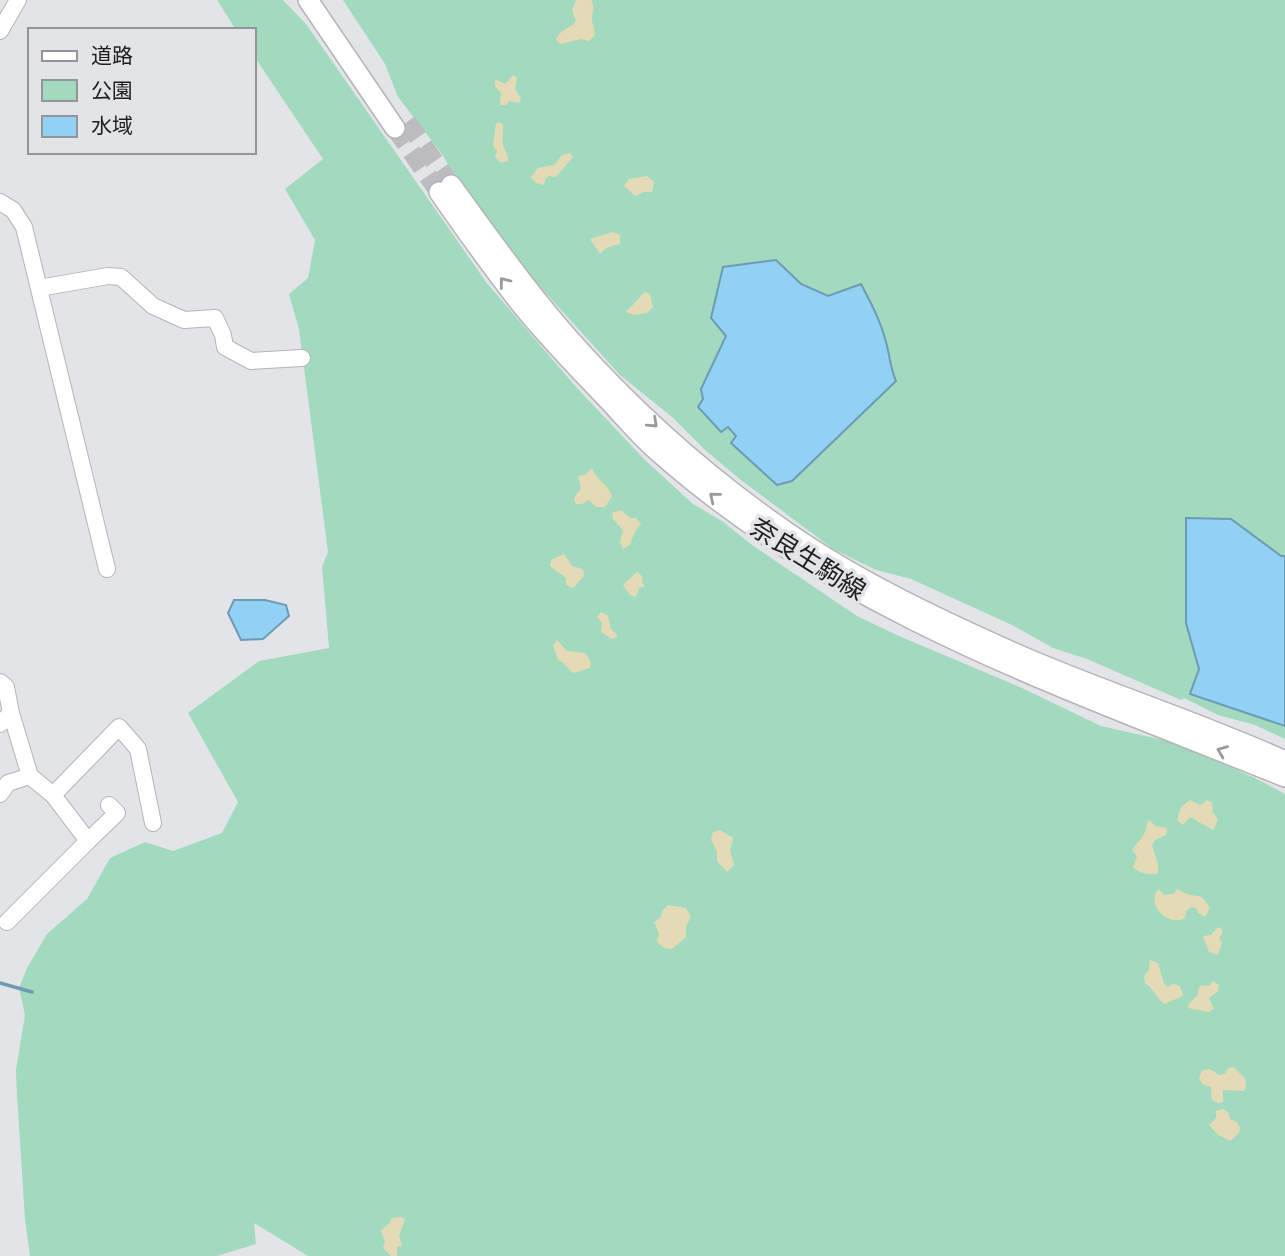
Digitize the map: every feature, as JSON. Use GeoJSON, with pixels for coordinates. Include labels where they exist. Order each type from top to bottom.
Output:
{"type":"FeatureCollection","features":[{"type":"Feature","properties":{"kind":"main road"},"geometry":{"type":"LineString","coordinates":[[308,0],[401,125],[322,0]]}},
{"type":"Feature","properties":{"kind":"main road","name":"奈良生駒線"},"geometry":{"type":"LineString","coordinates":[[1283,759],[976,635],[886,591],[775,524],[689,455],[620,393],[532,294],[445,188],[524,309],[581,373],[655,449],[726,507],[829,576],[955,642],[1285,777]]}},
{"type":"Feature","properties":{"kind":"street"},"geometry":{"type":"LineString","coordinates":[[0,31],[18,0]]}},
{"type":"Feature","properties":{"kind":"street"},"geometry":{"type":"LineString","coordinates":[[0,202],[13,210],[24,226],[107,569]]}},
{"type":"Feature","properties":{"kind":"street"},"geometry":{"type":"LineString","coordinates":[[39,288],[108,276],[121,277],[153,306],[184,320],[215,318],[225,347],[251,361],[302,358]]}},
{"type":"Feature","properties":{"kind":"street"},"geometry":{"type":"LineString","coordinates":[[0,682],[6,687],[6,719],[30,776],[53,795],[88,841]]}},
{"type":"Feature","properties":{"kind":"street"},"geometry":{"type":"LineString","coordinates":[[53,795],[118,727],[138,749],[153,823]]}},
{"type":"Feature","properties":{"kind":"street"},"geometry":{"type":"LineString","coordinates":[[0,794],[8,783],[30,776]]}},
{"type":"Feature","properties":{"kind":"street"},"geometry":{"type":"LineString","coordinates":[[7,922],[117,813],[109,805]]}},
{"type":"Feature","properties":{"kind":"green space"},"geometry":{"type":"Polygon","coordinates":[[[217,0],[283,0],[306,24],[486,282],[577,388],[645,460],[693,504],[722,521],[752,545],[857,616],[1022,688],[1101,726],[1177,743],[1285,794],[1285,1256],[308,1256],[254,1223],[256,1244],[217,1256],[30,1256],[25,1219],[16,1070],[25,1015],[19,988],[27,968],[47,934],[87,899],[110,858],[145,842],[173,851],[222,833],[238,802],[188,713],[259,661],[329,648],[322,567],[328,552],[299,329],[289,294],[308,278],[315,240],[285,189],[323,159],[256,59],[256,28],[235,28],[217,0]]]}},
{"type":"Feature","properties":{"kind":"green space"},"geometry":{"type":"Polygon","coordinates":[[[343,0],[1285,0],[1285,556],[1281,556],[1186,623],[1199,669],[1191,694],[1285,726],[1285,739],[1255,725],[1218,715],[1184,698],[1181,700],[1087,659],[1053,648],[1012,625],[911,579],[876,570],[833,549],[741,480],[705,450],[672,417],[620,375],[515,259],[456,178],[442,154],[398,97],[385,64],[343,0]]]}},
{"type":"Feature","properties":{"kind":"sand"},"geometry":{"type":"Polygon","coordinates":[[[576,0],[591,0],[595,35],[589,41],[581,39],[560,44],[556,39],[558,36],[576,21],[572,10],[576,0]]]}},
{"type":"Feature","properties":{"kind":"sand"},"geometry":{"type":"Polygon","coordinates":[[[513,75],[517,78],[515,89],[521,98],[519,103],[509,101],[506,105],[500,105],[501,93],[495,86],[495,79],[505,84],[513,75]]]}},
{"type":"Feature","properties":{"kind":"sand"},"geometry":{"type":"Polygon","coordinates":[[[496,123],[502,123],[503,142],[508,158],[508,161],[501,163],[495,157],[497,151],[493,146],[496,123]]]}},
{"type":"Feature","properties":{"kind":"sand"},"geometry":{"type":"Polygon","coordinates":[[[570,153],[573,157],[556,177],[549,176],[545,179],[544,185],[536,183],[531,177],[538,168],[554,165],[562,155],[570,153]]]}},
{"type":"Feature","properties":{"kind":"sand"},"geometry":{"type":"Polygon","coordinates":[[[647,176],[654,182],[652,192],[635,196],[624,186],[629,179],[647,176]]]}},
{"type":"Feature","properties":{"kind":"sand"},"geometry":{"type":"Polygon","coordinates":[[[612,232],[620,235],[620,244],[606,248],[600,254],[590,239],[612,232]]]}},
{"type":"Feature","properties":{"kind":"sand"},"geometry":{"type":"Polygon","coordinates":[[[645,292],[650,294],[653,307],[647,313],[634,315],[626,312],[645,292]]]}},
{"type":"Feature","properties":{"kind":"sand"},"geometry":{"type":"Polygon","coordinates":[[[592,468],[612,496],[605,507],[596,507],[589,500],[576,504],[574,498],[581,488],[578,476],[585,475],[592,468]]]}},
{"type":"Feature","properties":{"kind":"sand"},"geometry":{"type":"Polygon","coordinates":[[[621,510],[641,524],[630,545],[623,549],[620,542],[623,530],[613,519],[612,513],[621,510]]]}},
{"type":"Feature","properties":{"kind":"sand"},"geometry":{"type":"Polygon","coordinates":[[[564,554],[572,566],[583,569],[584,576],[573,588],[566,585],[566,578],[550,566],[551,560],[564,554]]]}},
{"type":"Feature","properties":{"kind":"sand"},"geometry":{"type":"Polygon","coordinates":[[[637,572],[642,576],[645,586],[639,588],[636,597],[630,595],[623,585],[637,572]]]}},
{"type":"Feature","properties":{"kind":"sand"},"geometry":{"type":"Polygon","coordinates":[[[601,612],[608,616],[611,629],[618,636],[612,639],[601,632],[602,623],[597,617],[601,612]]]}},
{"type":"Feature","properties":{"kind":"sand"},"geometry":{"type":"Polygon","coordinates":[[[557,640],[567,651],[585,653],[591,662],[590,668],[573,673],[558,660],[553,645],[557,640]]]}},
{"type":"Feature","properties":{"kind":"sand"},"geometry":{"type":"Polygon","coordinates":[[[1190,800],[1200,805],[1207,800],[1212,803],[1218,820],[1213,830],[1190,817],[1183,825],[1177,820],[1181,807],[1190,800]]]}},
{"type":"Feature","properties":{"kind":"sand"},"geometry":{"type":"Polygon","coordinates":[[[1150,820],[1155,826],[1167,828],[1166,835],[1155,840],[1152,845],[1158,873],[1152,874],[1133,867],[1137,856],[1132,850],[1150,820]]]}},
{"type":"Feature","properties":{"kind":"sand"},"geometry":{"type":"Polygon","coordinates":[[[720,830],[733,838],[730,851],[734,865],[727,872],[717,861],[717,851],[711,840],[713,832],[720,830]]]}},
{"type":"Feature","properties":{"kind":"sand"},"geometry":{"type":"Polygon","coordinates":[[[1159,889],[1164,895],[1174,894],[1177,889],[1200,896],[1210,908],[1205,917],[1191,907],[1185,918],[1172,920],[1156,907],[1155,895],[1159,889]]]}},
{"type":"Feature","properties":{"kind":"sand"},"geometry":{"type":"Polygon","coordinates":[[[668,905],[686,908],[691,917],[686,926],[686,937],[672,949],[664,948],[657,942],[659,934],[654,922],[661,917],[662,911],[668,905]]]}},
{"type":"Feature","properties":{"kind":"sand"},"geometry":{"type":"Polygon","coordinates":[[[1218,927],[1222,929],[1219,938],[1222,943],[1218,955],[1209,952],[1203,936],[1211,935],[1218,927]]]}},
{"type":"Feature","properties":{"kind":"sand"},"geometry":{"type":"Polygon","coordinates":[[[1150,960],[1158,963],[1164,984],[1168,987],[1173,984],[1180,986],[1183,996],[1164,1004],[1162,1002],[1145,983],[1144,976],[1149,970],[1150,960]]]}},
{"type":"Feature","properties":{"kind":"sand"},"geometry":{"type":"Polygon","coordinates":[[[1213,981],[1219,985],[1218,991],[1209,998],[1214,1009],[1209,1012],[1188,1008],[1198,995],[1201,985],[1209,986],[1213,981]]]}},
{"type":"Feature","properties":{"kind":"sand"},"geometry":{"type":"Polygon","coordinates":[[[1234,1067],[1245,1081],[1244,1091],[1223,1090],[1223,1102],[1212,1100],[1211,1087],[1203,1085],[1199,1078],[1202,1070],[1210,1069],[1219,1075],[1234,1067]]]}},
{"type":"Feature","properties":{"kind":"sand"},"geometry":{"type":"Polygon","coordinates":[[[1223,1109],[1240,1128],[1239,1133],[1230,1141],[1217,1134],[1209,1125],[1216,1118],[1216,1111],[1223,1109]]]}},
{"type":"Feature","properties":{"kind":"sand"},"geometry":{"type":"Polygon","coordinates":[[[402,1217],[405,1220],[399,1235],[402,1246],[397,1247],[397,1256],[391,1256],[383,1248],[385,1242],[381,1230],[390,1223],[391,1218],[402,1217]]]}},
{"type":"Feature","properties":{"kind":"water"},"geometry":{"type":"Polygon","coordinates":[[[776,260],[801,284],[828,296],[861,284],[881,327],[896,381],[792,481],[777,485],[731,443],[736,436],[728,427],[721,432],[698,407],[703,399],[701,389],[726,336],[711,318],[723,267],[776,260]]]}},
{"type":"Feature","properties":{"kind":"water"},"geometry":{"type":"Polygon","coordinates":[[[1186,518],[1231,519],[1281,556],[1285,556],[1285,726],[1190,694],[1199,669],[1186,623],[1186,518]]]}},
{"type":"Feature","properties":{"kind":"water"},"geometry":{"type":"Polygon","coordinates":[[[234,600],[265,600],[286,605],[289,616],[263,639],[241,640],[228,613],[234,600]]]}},
{"type":"Feature","properties":{"kind":"waterway"},"geometry":{"type":"LineString","coordinates":[[0,983],[32,992]]}},
{"type":"Feature","properties":{"kind":"tunnel"},"geometry":{"type":"LineString","coordinates":[[407,122],[451,185]]}},
{"type":"Feature","properties":{"kind":"tunnel"},"geometry":{"type":"LineString","coordinates":[[395,128],[439,192]]}}]}
